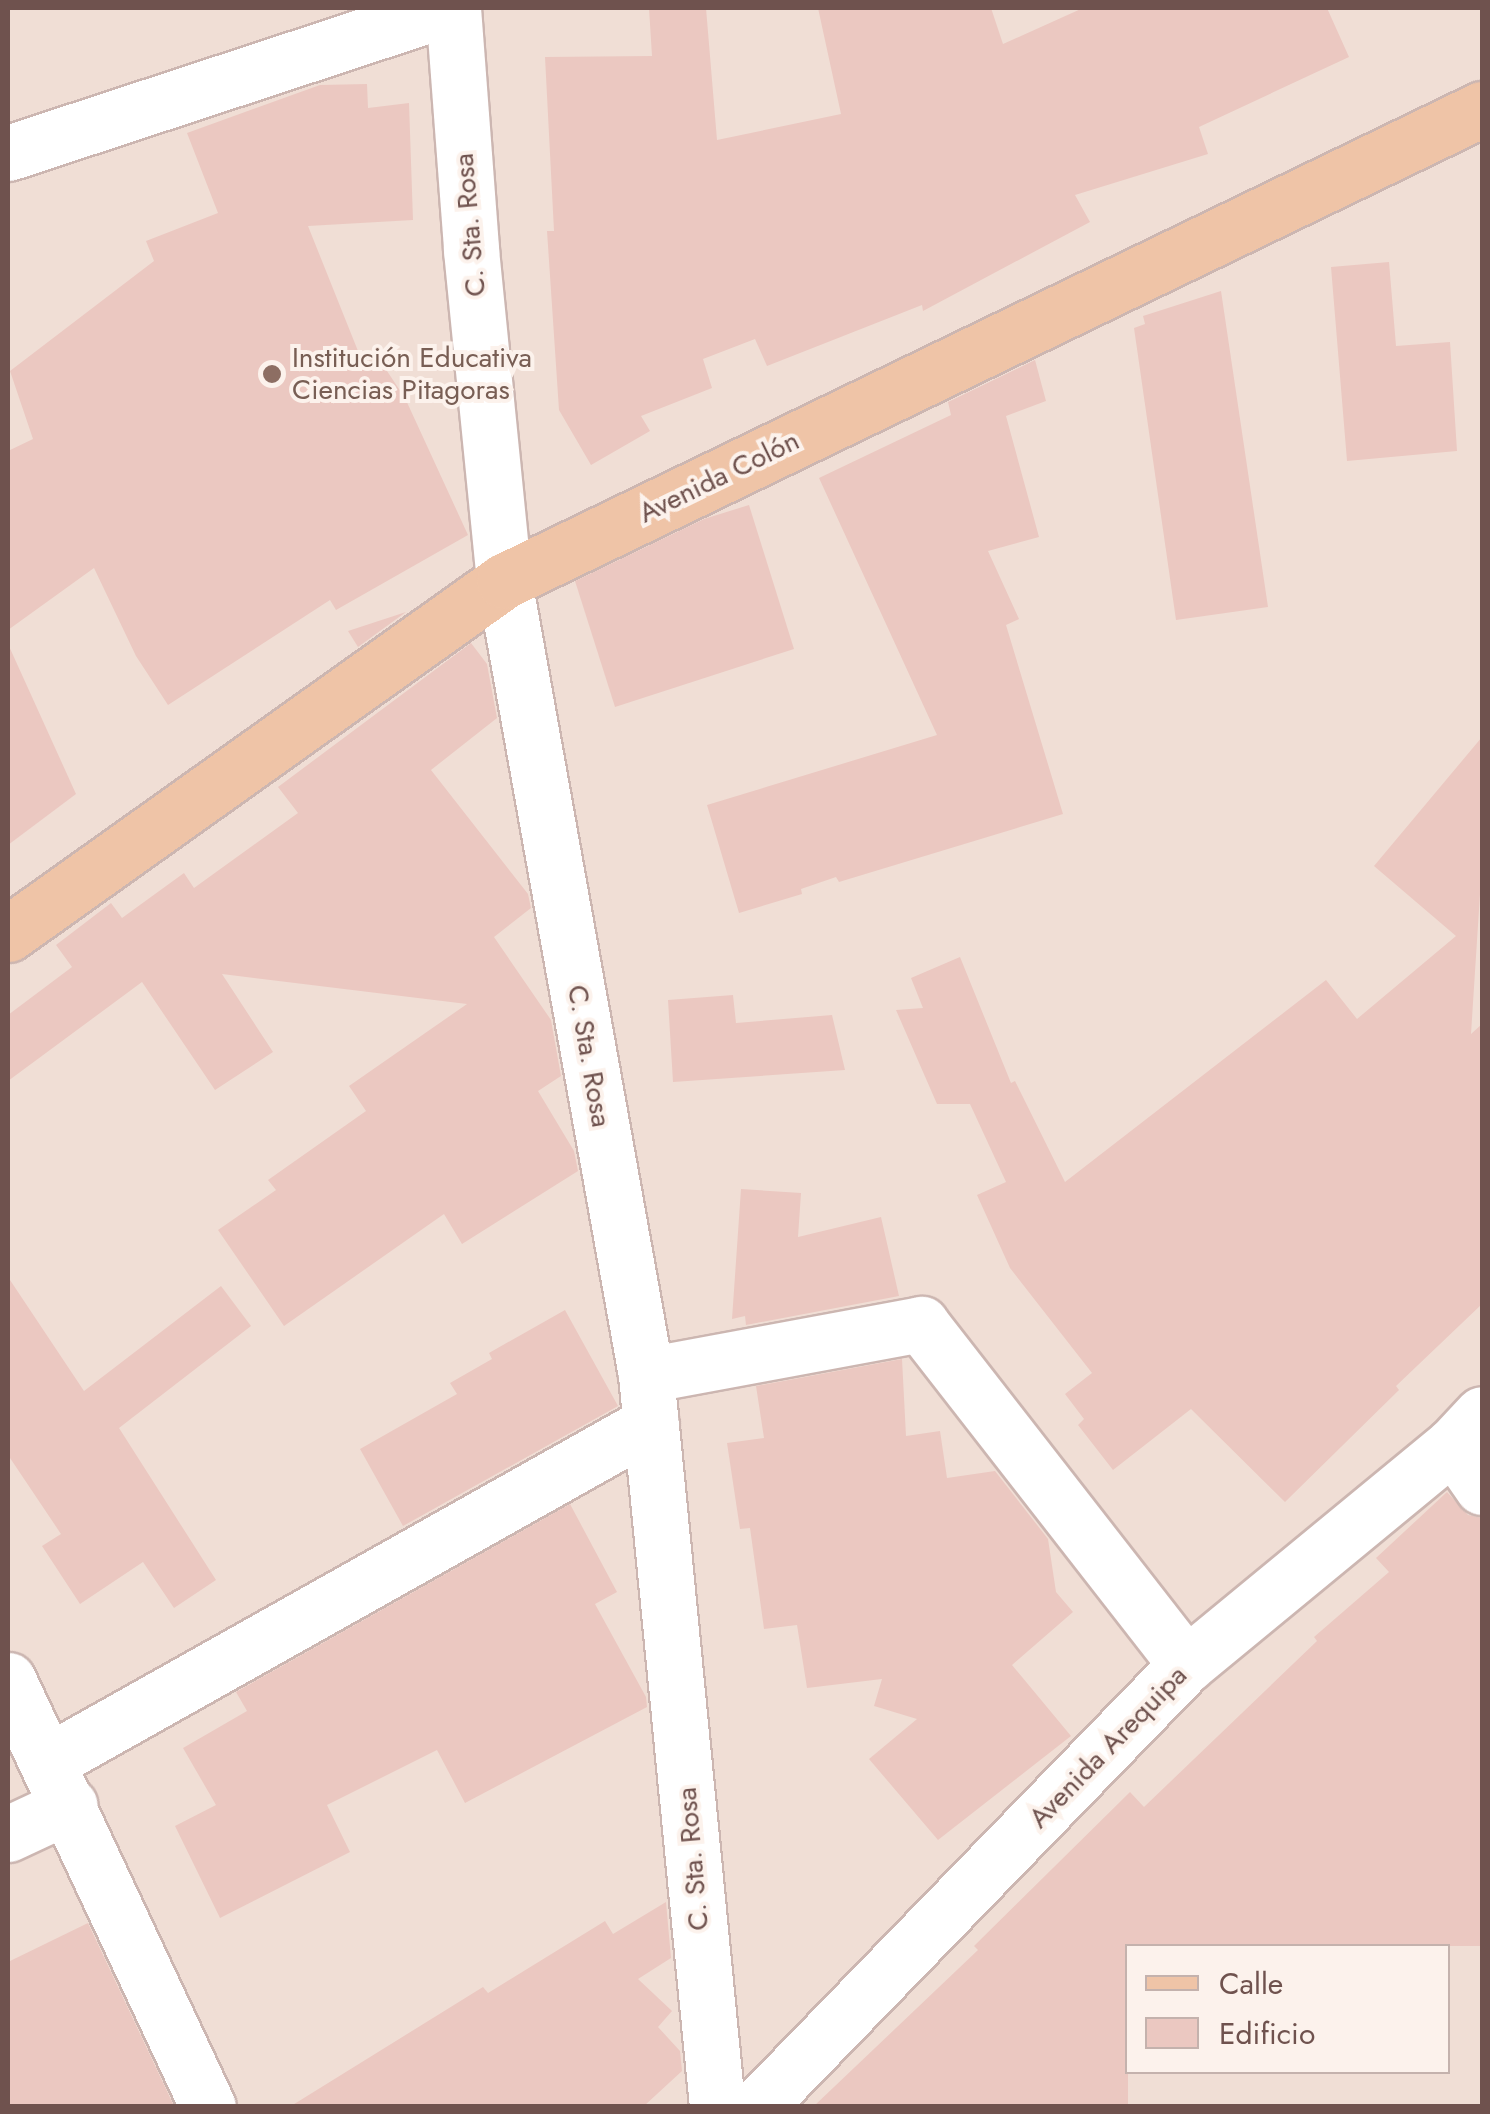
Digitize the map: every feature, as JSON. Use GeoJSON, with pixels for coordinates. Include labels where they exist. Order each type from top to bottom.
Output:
{"type":"FeatureCollection","features":[{"type":"Feature","properties":{"kind":"main road","name":"Avenida Colón"},"geometry":{"type":"LineString","coordinates":[[8,934],[504,581],[1482,110]]}},
{"type":"Feature","properties":{"kind":"street"},"geometry":{"type":"LineString","coordinates":[[8,153],[450,8]]}},
{"type":"Feature","properties":{"kind":"street","name":"C. Sta. Rosa"},"geometry":{"type":"LineString","coordinates":[[450,8],[504,581],[648,1399],[717,2106]]}},
{"type":"Feature","properties":{"kind":"street"},"geometry":{"type":"LineString","coordinates":[[8,1834],[60,1783],[648,1399],[921,1324],[1186,1665]]}},
{"type":"Feature","properties":{"kind":"street","name":"Avenida Arequipa"},"geometry":{"type":"LineString","coordinates":[[758,2106],[1186,1665],[1473,1448]]}},
{"type":"Feature","properties":{"kind":"street"},"geometry":{"type":"LineString","coordinates":[[8,1680],[60,1783],[208,2106]]}},
{"type":"Feature","properties":{"kind":"shaded area"},"geometry":{"type":"Polygon","coordinates":[[[8,8],[1482,8],[1482,2106],[8,2106],[8,8]]]}},
{"type":"Feature","properties":{"kind":"building"},"geometry":{"type":"Polygon","coordinates":[[[649,8],[706,8],[717,140],[841,114],[818,8],[991,8],[1003,44],[1083,8],[1327,8],[1349,57],[1199,127],[1208,154],[1075,195],[1090,222],[923,311],[922,305],[767,366],[755,339],[703,359],[712,388],[641,416],[650,431],[591,465],[559,410],[547,231],[554,231],[545,57],[652,56],[649,8]]]}},
{"type":"Feature","properties":{"kind":"building"},"geometry":{"type":"Polygon","coordinates":[[[367,84],[368,108],[409,103],[413,220],[308,226],[366,371],[381,362],[405,398],[468,535],[336,610],[330,600],[168,705],[136,656],[94,568],[8,630],[8,451],[33,439],[10,371],[154,261],[146,241],[218,213],[187,133],[320,85],[367,84]]]}},
{"type":"Feature","properties":{"kind":"building"},"geometry":{"type":"Polygon","coordinates":[[[1389,262],[1396,346],[1450,342],[1457,451],[1347,461],[1331,267],[1389,262]]]}},
{"type":"Feature","properties":{"kind":"building"},"geometry":{"type":"Polygon","coordinates":[[[1221,291],[1268,607],[1176,620],[1134,328],[1145,324],[1143,316],[1221,291]]]}},
{"type":"Feature","properties":{"kind":"building"},"geometry":{"type":"Polygon","coordinates":[[[1035,360],[1046,401],[1006,416],[1039,537],[988,551],[1019,619],[1006,625],[1063,814],[839,882],[836,877],[801,889],[802,894],[739,913],[707,805],[937,735],[819,478],[951,415],[948,402],[1035,360]]]}},
{"type":"Feature","properties":{"kind":"building"},"geometry":{"type":"Polygon","coordinates":[[[749,505],[794,649],[615,707],[575,581],[704,519],[749,505]]]}},
{"type":"Feature","properties":{"kind":"building"},"geometry":{"type":"Polygon","coordinates":[[[406,612],[358,647],[348,631],[406,612]]]}},
{"type":"Feature","properties":{"kind":"building"},"geometry":{"type":"Polygon","coordinates":[[[471,643],[487,664],[497,718],[431,770],[528,894],[531,908],[494,937],[551,1020],[561,1076],[538,1091],[574,1151],[578,1171],[462,1244],[444,1214],[284,1326],[218,1230],[276,1190],[268,1180],[366,1111],[349,1086],[467,1004],[222,974],[273,1052],[215,1090],[142,982],[8,1081],[8,1015],[72,967],[56,945],[111,903],[122,918],[184,873],[194,888],[298,813],[278,787],[471,643]]]}},
{"type":"Feature","properties":{"kind":"building"},"geometry":{"type":"Polygon","coordinates":[[[8,644],[76,794],[8,845],[8,644]]]}},
{"type":"Feature","properties":{"kind":"building"},"geometry":{"type":"Polygon","coordinates":[[[1482,737],[1482,863],[1471,1034],[1482,1024],[1482,1304],[1396,1386],[1399,1390],[1285,1502],[1191,1409],[1113,1470],[1078,1425],[1084,1419],[1065,1394],[1092,1373],[1010,1268],[977,1195],[1006,1182],[970,1104],[937,1104],[896,1010],[923,1008],[911,978],[960,957],[1011,1083],[1015,1081],[1065,1182],[1326,980],[1357,1019],[1456,936],[1374,866],[1482,737]]]}},
{"type":"Feature","properties":{"kind":"building"},"geometry":{"type":"Polygon","coordinates":[[[733,995],[736,1023],[832,1015],[845,1070],[673,1082],[668,1000],[733,995]]]}},
{"type":"Feature","properties":{"kind":"building"},"geometry":{"type":"Polygon","coordinates":[[[741,1189],[801,1193],[798,1237],[881,1217],[899,1296],[746,1325],[745,1316],[732,1319],[741,1189]]]}},
{"type":"Feature","properties":{"kind":"building"},"geometry":{"type":"Polygon","coordinates":[[[8,1277],[84,1391],[221,1286],[251,1326],[119,1428],[216,1580],[174,1608],[143,1562],[80,1604],[42,1546],[61,1534],[8,1455],[8,1277]]]}},
{"type":"Feature","properties":{"kind":"building"},"geometry":{"type":"Polygon","coordinates":[[[565,1310],[618,1406],[403,1526],[360,1449],[457,1394],[450,1383],[492,1359],[489,1353],[565,1310]]]}},
{"type":"Feature","properties":{"kind":"building"},"geometry":{"type":"Polygon","coordinates":[[[902,1359],[906,1436],[940,1431],[947,1478],[995,1471],[1048,1539],[1056,1592],[1073,1612],[1012,1665],[1071,1736],[938,1840],[869,1759],[917,1719],[874,1706],[882,1679],[807,1688],[797,1625],[764,1629],[750,1528],[740,1529],[727,1443],[764,1438],[756,1386],[902,1359]]]}},
{"type":"Feature","properties":{"kind":"building"},"geometry":{"type":"Polygon","coordinates":[[[1447,1492],[1468,1515],[1482,1518],[1482,1946],[1125,1944],[1128,2106],[814,2106],[978,1950],[974,1946],[1130,1792],[1144,1807],[1317,1641],[1314,1637],[1389,1572],[1376,1558],[1447,1492]]]}},
{"type":"Feature","properties":{"kind":"building"},"geometry":{"type":"Polygon","coordinates":[[[570,1504],[617,1592],[595,1604],[646,1697],[647,1707],[465,1803],[437,1750],[327,1805],[350,1852],[220,1918],[175,1826],[216,1805],[183,1748],[247,1711],[236,1692],[570,1504]]]}},
{"type":"Feature","properties":{"kind":"building"},"geometry":{"type":"Polygon","coordinates":[[[666,1902],[671,1958],[638,1979],[672,2011],[658,2027],[680,2051],[682,2071],[644,2106],[291,2106],[483,1987],[488,1993],[605,1921],[613,1934],[666,1902]]]}},
{"type":"Feature","properties":{"kind":"building"},"geometry":{"type":"Polygon","coordinates":[[[88,1923],[174,2106],[8,2106],[8,1962],[88,1923]]]}},
{"type":"Feature","properties":{"kind":"place","name":"Institución Educativa Ciencias Pitagoras"},"geometry":{"type":"Point","coordinates":[272,374]}}]}
